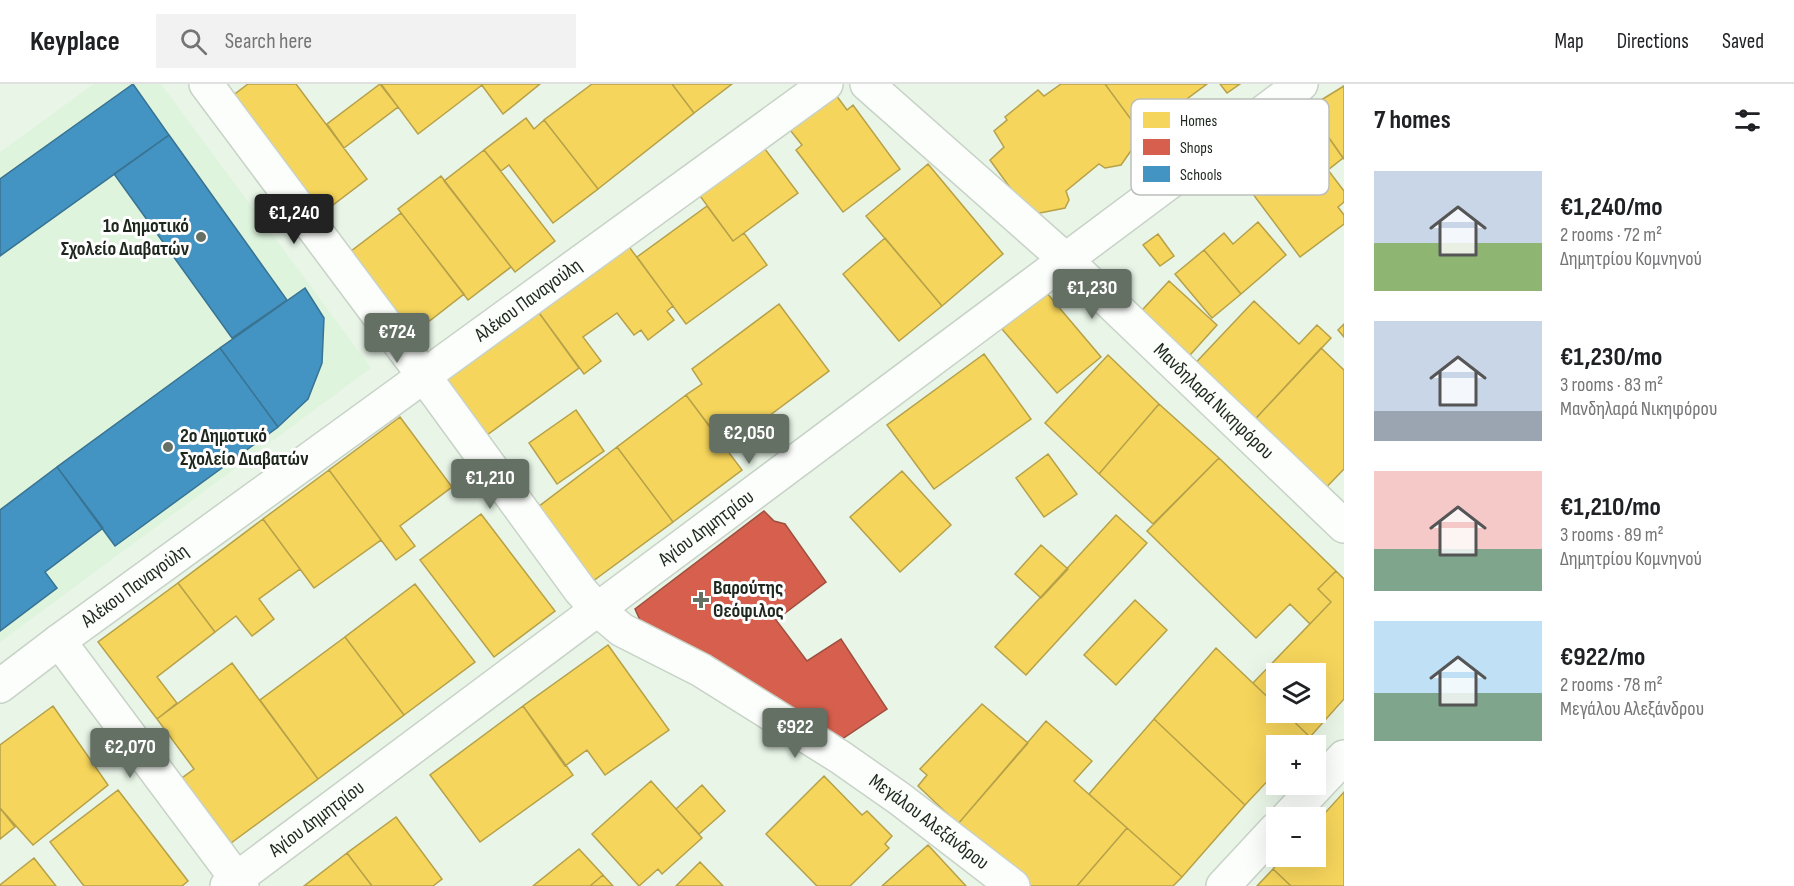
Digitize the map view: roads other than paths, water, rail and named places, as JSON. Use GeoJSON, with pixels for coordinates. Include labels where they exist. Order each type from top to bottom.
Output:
{"type":"FeatureCollection","features":[{"type":"Feature","properties":{"kind":"street","name":"Μεγάλου Αλεξάνδρου"},"geometry":{"type":"LineString","coordinates":[[206,84],[580,590],[598,610],[622,630],[701,670],[840,757],[900,799],[1013,886]]}},
{"type":"Feature","properties":{"kind":"street","name":"Αλέκου Παναγούλη"},"geometry":{"type":"LineString","coordinates":[[0,686],[826,84]]}},
{"type":"Feature","properties":{"kind":"street","name":"Μανδηλαρά Νικηφόρου"},"geometry":{"type":"LineString","coordinates":[[867,84],[1066,260],[1344,526]]}},
{"type":"Feature","properties":{"kind":"street","name":"Αγίου Δημητρίου"},"geometry":{"type":"LineString","coordinates":[[1281,99],[1301,84]]}},
{"type":"Feature","properties":{"kind":"street","name":"Αγίου Δημητρίου"},"geometry":{"type":"LineString","coordinates":[[235,883],[1153,195]]}},
{"type":"Feature","properties":{"kind":"street"},"geometry":{"type":"LineString","coordinates":[[59,641],[235,883]]}},
{"type":"Feature","properties":{"kind":"street"},"geometry":{"type":"LineString","coordinates":[[1297,807],[1344,757]]}},
{"type":"Feature","properties":{"kind":"street"},"geometry":{"type":"LineString","coordinates":[[1223,886],[1266,840]]}},
{"type":"Feature","properties":{"kind":"place","name":"1ο Δημοτικό Σχολείο Διαβατών"},"geometry":{"type":"Point","coordinates":[201,237]}},
{"type":"Feature","properties":{"kind":"place","name":"2ο Δημοτικό Σχολείο Διαβατών"},"geometry":{"type":"Point","coordinates":[168,447]}},
{"type":"Feature","properties":{"kind":"place","name":"Βαρούτης Θεόφιλος"},"geometry":{"type":"Point","coordinates":[701,600]}}]}
